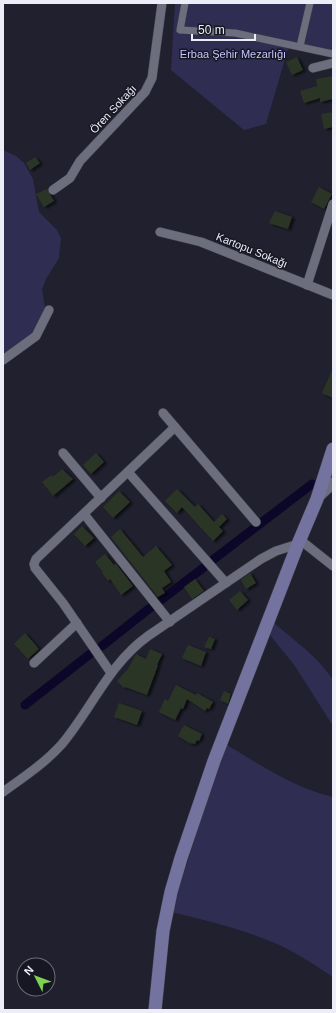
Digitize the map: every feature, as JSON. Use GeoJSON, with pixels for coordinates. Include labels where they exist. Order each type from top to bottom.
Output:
{"type":"FeatureCollection","features":[{"type":"Feature","properties":{"kind":"main road"},"geometry":{"type":"LineString","coordinates":[[155,1010],[163,931],[181,858],[214,761],[298,542],[317,498],[333,449]]}},
{"type":"Feature","properties":{"kind":"street","name":"Ören Sokağı"},"geometry":{"type":"LineString","coordinates":[[53,190],[70,178],[80,161],[145,92],[152,78],[162,3]]}},
{"type":"Feature","properties":{"kind":"street"},"geometry":{"type":"LineString","coordinates":[[185,3],[179,28],[180,30],[229,32],[333,54]]}},
{"type":"Feature","properties":{"kind":"street"},"geometry":{"type":"LineString","coordinates":[[300,46],[310,3]]}},
{"type":"Feature","properties":{"kind":"street"},"geometry":{"type":"LineString","coordinates":[[313,68],[333,63]]}},
{"type":"Feature","properties":{"kind":"street"},"geometry":{"type":"LineString","coordinates":[[307,285],[333,204]]}},
{"type":"Feature","properties":{"kind":"street","name":"Kartopu Sokağı"},"geometry":{"type":"LineString","coordinates":[[160,232],[201,242],[333,295]]}},
{"type":"Feature","properties":{"kind":"street"},"geometry":{"type":"LineString","coordinates":[[3,360],[36,336],[49,310]]}},
{"type":"Feature","properties":{"kind":"street"},"geometry":{"type":"LineString","coordinates":[[163,413],[256,522]]}},
{"type":"Feature","properties":{"kind":"street"},"geometry":{"type":"LineString","coordinates":[[111,673],[77,623],[35,568],[34,564],[36,559],[175,428]]}},
{"type":"Feature","properties":{"kind":"street"},"geometry":{"type":"LineString","coordinates":[[63,453],[101,498]]}},
{"type":"Feature","properties":{"kind":"street"},"geometry":{"type":"LineString","coordinates":[[128,472],[226,583]]}},
{"type":"Feature","properties":{"kind":"street"},"geometry":{"type":"LineString","coordinates":[[317,498],[333,483]]}},
{"type":"Feature","properties":{"kind":"street"},"geometry":{"type":"LineString","coordinates":[[84,514],[170,622]]}},
{"type":"Feature","properties":{"kind":"street"},"geometry":{"type":"LineString","coordinates":[[3,792],[42,764],[62,744],[111,673],[132,649],[260,559],[298,542],[333,566]]}},
{"type":"Feature","properties":{"kind":"street"},"geometry":{"type":"LineString","coordinates":[[34,663],[77,623]]}},
{"type":"Feature","properties":{"kind":"green space","name":"Erbaa Şehir Mezarlığı"},"geometry":{"type":"Polygon","coordinates":[[[175,3],[333,3],[333,55],[288,49],[266,124],[244,130],[171,70],[175,3]]]}},
{"type":"Feature","properties":{"kind":"green space"},"geometry":{"type":"Polygon","coordinates":[[[3,150],[16,156],[24,163],[33,179],[39,212],[57,230],[61,238],[59,258],[46,279],[42,290],[45,307],[36,331],[7,353],[3,352],[3,150]]]}},
{"type":"Feature","properties":{"kind":"green space"},"geometry":{"type":"Polygon","coordinates":[[[274,623],[318,661],[333,679],[333,726],[295,666],[270,635],[274,623]]]}},
{"type":"Feature","properties":{"kind":"green space"},"geometry":{"type":"Polygon","coordinates":[[[227,745],[291,782],[333,797],[333,977],[292,951],[277,944],[225,926],[172,912],[201,818],[227,745]]]}},
{"type":"Feature","properties":{"kind":"building"},"geometry":{"type":"Polygon","coordinates":[[[297,57],[303,70],[292,75],[286,62],[297,57]]]}},
{"type":"Feature","properties":{"kind":"building"},"geometry":{"type":"Polygon","coordinates":[[[333,76],[333,99],[320,102],[320,98],[304,103],[300,91],[317,86],[316,79],[333,76]]]}},
{"type":"Feature","properties":{"kind":"building"},"geometry":{"type":"Polygon","coordinates":[[[333,112],[333,127],[324,129],[321,114],[333,112]]]}},
{"type":"Feature","properties":{"kind":"building"},"geometry":{"type":"Polygon","coordinates":[[[35,157],[40,163],[30,170],[26,163],[35,157]]]}},
{"type":"Feature","properties":{"kind":"building"},"geometry":{"type":"Polygon","coordinates":[[[319,187],[332,194],[324,209],[311,202],[319,187]]]}},
{"type":"Feature","properties":{"kind":"building"},"geometry":{"type":"Polygon","coordinates":[[[47,189],[54,201],[44,207],[36,194],[47,189]]]}},
{"type":"Feature","properties":{"kind":"building"},"geometry":{"type":"Polygon","coordinates":[[[275,211],[292,217],[288,229],[269,223],[275,211]]]}},
{"type":"Feature","properties":{"kind":"building"},"geometry":{"type":"Polygon","coordinates":[[[333,368],[333,398],[322,393],[333,368]]]}},
{"type":"Feature","properties":{"kind":"building"},"geometry":{"type":"Polygon","coordinates":[[[96,453],[104,462],[91,474],[83,465],[96,453]]]}},
{"type":"Feature","properties":{"kind":"building"},"geometry":{"type":"Polygon","coordinates":[[[62,469],[73,479],[53,496],[42,482],[52,475],[53,477],[62,469]]]}},
{"type":"Feature","properties":{"kind":"building"},"geometry":{"type":"Polygon","coordinates":[[[177,489],[195,507],[198,504],[214,522],[222,514],[227,519],[219,527],[223,531],[213,541],[182,507],[177,513],[165,501],[177,489]]]}},
{"type":"Feature","properties":{"kind":"building"},"geometry":{"type":"Polygon","coordinates":[[[119,491],[130,502],[113,518],[103,507],[119,491]]]}},
{"type":"Feature","properties":{"kind":"building"},"geometry":{"type":"Polygon","coordinates":[[[82,526],[94,538],[85,546],[74,534],[82,526]]]}},
{"type":"Feature","properties":{"kind":"building"},"geometry":{"type":"Polygon","coordinates":[[[120,529],[143,557],[156,546],[172,565],[164,571],[171,582],[162,588],[165,593],[158,597],[111,537],[120,529]]]}},
{"type":"Feature","properties":{"kind":"building"},"geometry":{"type":"Polygon","coordinates":[[[105,554],[114,565],[116,564],[133,586],[121,595],[110,579],[108,581],[95,562],[105,554]]]}},
{"type":"Feature","properties":{"kind":"building"},"geometry":{"type":"Polygon","coordinates":[[[250,573],[256,583],[246,589],[241,580],[250,573]]]}},
{"type":"Feature","properties":{"kind":"building"},"geometry":{"type":"Polygon","coordinates":[[[195,579],[204,591],[192,599],[184,587],[195,579]]]}},
{"type":"Feature","properties":{"kind":"building"},"geometry":{"type":"Polygon","coordinates":[[[240,591],[248,600],[237,610],[229,600],[240,591]]]}},
{"type":"Feature","properties":{"kind":"building"},"geometry":{"type":"Polygon","coordinates":[[[25,633],[39,649],[28,659],[14,644],[25,633]]]}},
{"type":"Feature","properties":{"kind":"building"},"geometry":{"type":"Polygon","coordinates":[[[209,637],[215,639],[211,649],[204,647],[209,637]]]}},
{"type":"Feature","properties":{"kind":"building"},"geometry":{"type":"Polygon","coordinates":[[[188,645],[206,652],[201,666],[182,658],[188,645]]]}},
{"type":"Feature","properties":{"kind":"building"},"geometry":{"type":"Polygon","coordinates":[[[150,649],[162,654],[147,695],[125,687],[124,688],[117,681],[128,669],[136,654],[146,659],[150,649]]]}},
{"type":"Feature","properties":{"kind":"building"},"geometry":{"type":"Polygon","coordinates":[[[176,685],[196,695],[197,693],[213,702],[209,709],[207,708],[205,711],[187,699],[183,709],[181,708],[175,720],[159,712],[165,699],[168,701],[176,685]]]}},
{"type":"Feature","properties":{"kind":"building"},"geometry":{"type":"Polygon","coordinates":[[[224,691],[231,694],[228,704],[220,700],[224,691]]]}},
{"type":"Feature","properties":{"kind":"building"},"geometry":{"type":"Polygon","coordinates":[[[119,703],[142,711],[137,725],[114,717],[119,703]]]}},
{"type":"Feature","properties":{"kind":"building"},"geometry":{"type":"Polygon","coordinates":[[[184,725],[202,734],[199,741],[197,740],[195,744],[191,744],[178,736],[184,725]]]}},
{"type":"Feature","properties":{"kind":"waterway"},"geometry":{"type":"LineString","coordinates":[[214,559],[312,484]]}},
{"type":"Feature","properties":{"kind":"waterway"},"geometry":{"type":"LineString","coordinates":[[161,600],[203,568]]}},
{"type":"Feature","properties":{"kind":"waterway"},"geometry":{"type":"LineString","coordinates":[[102,646],[150,608]]}},
{"type":"Feature","properties":{"kind":"waterway"},"geometry":{"type":"LineString","coordinates":[[25,705],[90,654]]}}]}
